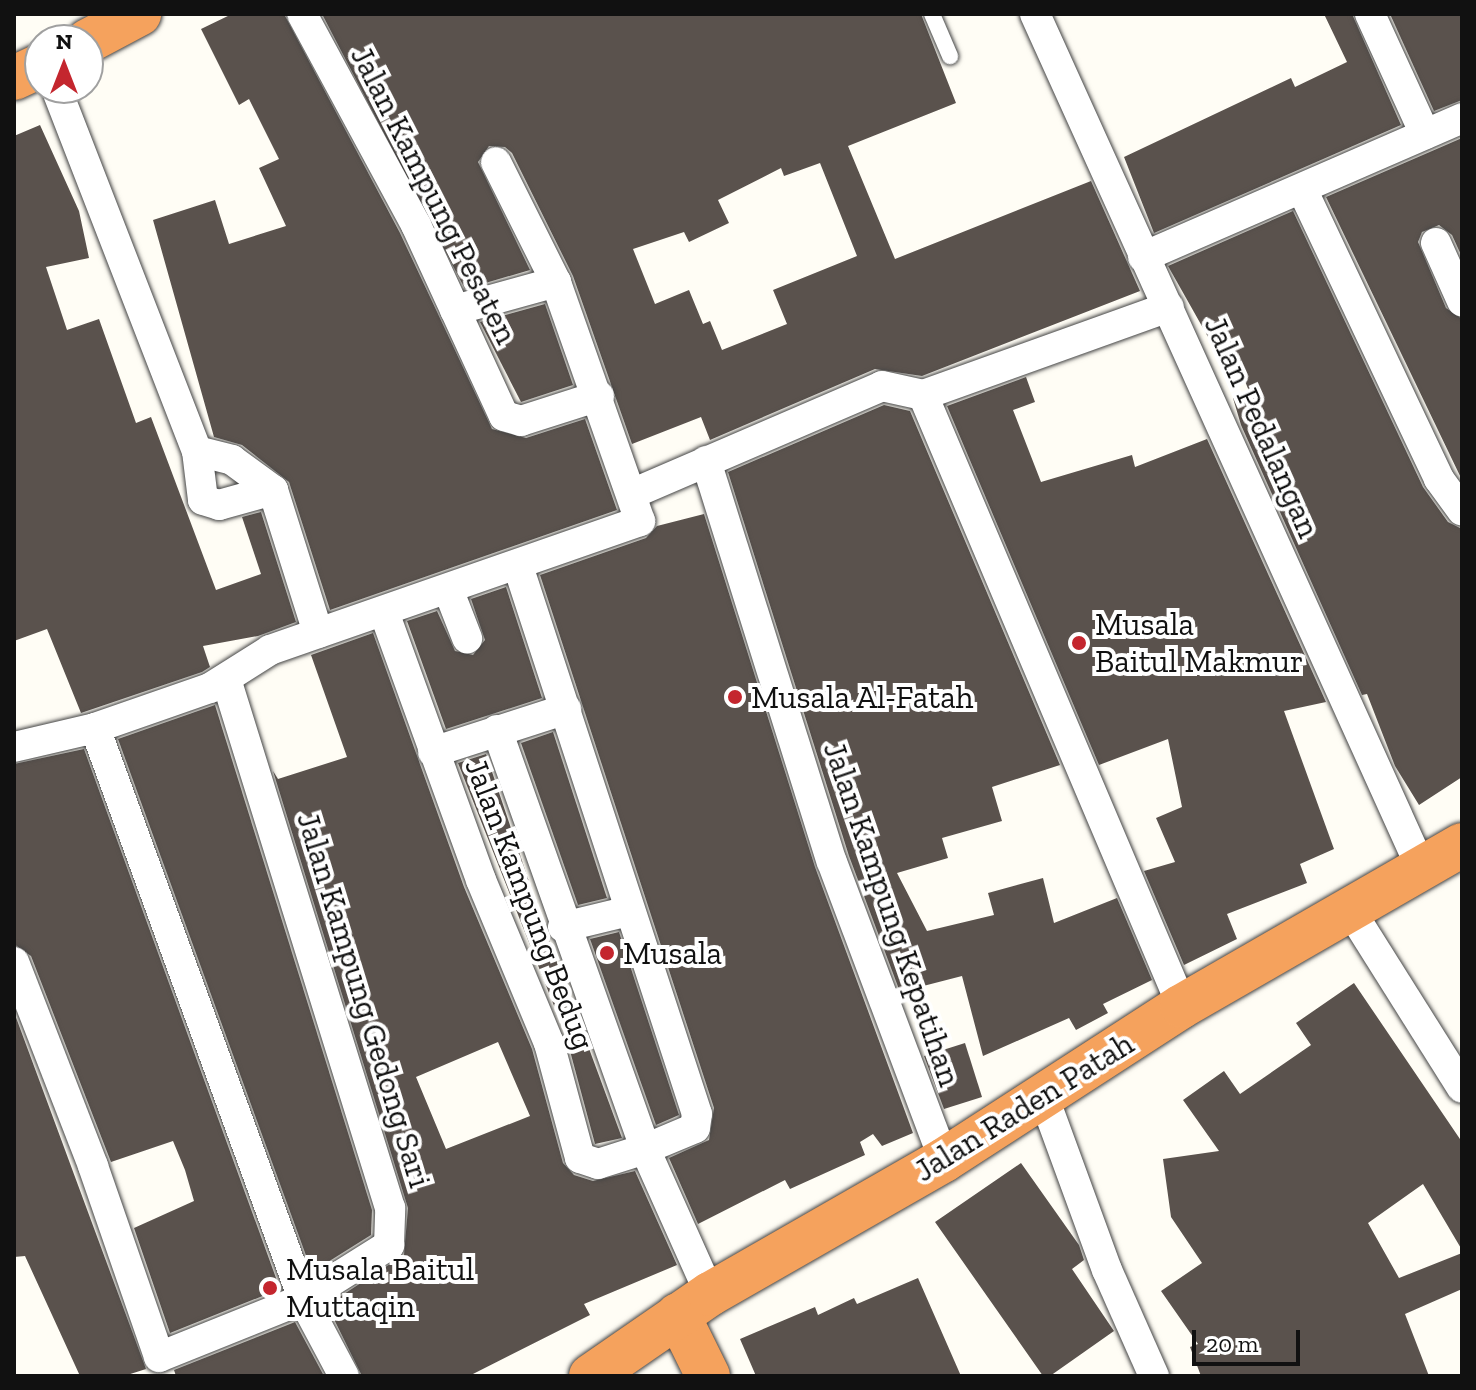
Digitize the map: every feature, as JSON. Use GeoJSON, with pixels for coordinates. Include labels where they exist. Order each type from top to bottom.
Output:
{"type":"FeatureCollection","features":[{"type":"Feature","properties":{"kind":"highway"},"geometry":{"type":"LineString","coordinates":[[104,33],[139,14]]}},
{"type":"Feature","properties":{"kind":"highway","name":"Jalan Raden Patah"},"geometry":{"type":"LineString","coordinates":[[591,1376],[694,1304],[944,1160],[1182,1006],[1462,845]]}},
{"type":"Feature","properties":{"kind":"highway"},"geometry":{"type":"LineString","coordinates":[[694,1304],[708,1376]]}},
{"type":"Feature","properties":{"kind":"street","name":"Jalan Kampung Pesaten"},"geometry":{"type":"LineString","coordinates":[[302,14],[416,225],[500,410],[509,419],[521,421],[599,396]]}},
{"type":"Feature","properties":{"kind":"street","name":"Jalan Pedalangan"},"geometry":{"type":"LineString","coordinates":[[1035,14],[1422,870]]}},
{"type":"Feature","properties":{"kind":"street"},"geometry":{"type":"LineString","coordinates":[[1370,14],[1425,134]]}},
{"type":"Feature","properties":{"kind":"street"},"geometry":{"type":"LineString","coordinates":[[62,104],[197,451],[206,504],[219,505],[273,490]]}},
{"type":"Feature","properties":{"kind":"street"},"geometry":{"type":"LineString","coordinates":[[1143,257],[1462,118]]}},
{"type":"Feature","properties":{"kind":"street"},"geometry":{"type":"LineString","coordinates":[[14,747],[95,728],[226,679],[270,650],[638,523],[642,515],[556,282],[496,162]]}},
{"type":"Feature","properties":{"kind":"street"},"geometry":{"type":"LineString","coordinates":[[1302,189],[1439,479],[1462,511]]}},
{"type":"Feature","properties":{"kind":"street"},"geometry":{"type":"LineString","coordinates":[[1436,243],[1462,301]]}},
{"type":"Feature","properties":{"kind":"street"},"geometry":{"type":"LineString","coordinates":[[455,310],[556,282]]}},
{"type":"Feature","properties":{"kind":"street"},"geometry":{"type":"LineString","coordinates":[[634,493],[886,385],[923,395],[1169,307]]}},
{"type":"Feature","properties":{"kind":"street"},"geometry":{"type":"LineString","coordinates":[[923,395],[1182,1006]]}},
{"type":"Feature","properties":{"kind":"street"},"geometry":{"type":"LineString","coordinates":[[197,451],[232,460],[273,490],[318,633]]}},
{"type":"Feature","properties":{"kind":"street","name":"Jalan Kampung Kepatihan"},"geometry":{"type":"LineString","coordinates":[[706,461],[832,862],[944,1160]]}},
{"type":"Feature","properties":{"kind":"street","name":"Jalan Kampung Bedug"},"geometry":{"type":"LineString","coordinates":[[384,612],[433,752],[549,1043],[580,1158],[598,1164],[645,1149],[695,1128],[698,1120],[518,566]]}},
{"type":"Feature","properties":{"kind":"street"},"geometry":{"type":"LineString","coordinates":[[448,589],[467,638]]}},
{"type":"Feature","properties":{"kind":"street","name":"Jalan Kampung Gedong Sari"},"geometry":{"type":"LineString","coordinates":[[14,962],[93,1166],[154,1353],[165,1357],[303,1299],[389,1245],[393,1222],[226,679]]}},
{"type":"Feature","properties":{"kind":"street"},"geometry":{"type":"LineString","coordinates":[[433,752],[566,709]]}},
{"type":"Feature","properties":{"kind":"street"},"geometry":{"type":"LineString","coordinates":[[95,728],[303,1299],[344,1376]]}},
{"type":"Feature","properties":{"kind":"street","name":"Jalan Kampung Bedug"},"geometry":{"type":"LineString","coordinates":[[497,730],[563,927],[645,1149],[694,1304]]}},
{"type":"Feature","properties":{"kind":"street"},"geometry":{"type":"LineString","coordinates":[[1350,910],[1462,1088]]}},
{"type":"Feature","properties":{"kind":"street"},"geometry":{"type":"LineString","coordinates":[[563,927],[629,911]]}},
{"type":"Feature","properties":{"kind":"street"},"geometry":{"type":"LineString","coordinates":[[1044,1098],[1107,1270],[1154,1376]]}},
{"type":"Feature","properties":{"kind":"lane"},"geometry":{"type":"LineString","coordinates":[[932,14],[950,56]]}},
{"type":"Feature","properties":{"kind":"building"},"geometry":{"type":"Polygon","coordinates":[[[232,14],[284,14],[400,233],[492,429],[526,438],[585,419],[617,510],[330,610],[289,482],[242,445],[214,437],[153,220],[215,200],[229,244],[286,226],[259,168],[279,159],[249,99],[239,105],[201,29],[232,14]]]}},
{"type":"Feature","properties":{"kind":"building"},"geometry":{"type":"Polygon","coordinates":[[[322,14],[921,14],[956,103],[848,146],[895,259],[1091,181],[1140,291],[922,376],[875,369],[710,440],[701,417],[632,444],[573,276],[512,153],[505,147],[489,146],[478,162],[530,270],[465,289],[322,14]],[[820,163],[784,176],[781,168],[718,200],[729,223],[689,242],[684,232],[633,249],[655,304],[689,290],[703,324],[710,321],[722,350],[787,324],[773,290],[857,256],[820,163]]]}},
{"type":"Feature","properties":{"kind":"building"},"geometry":{"type":"Polygon","coordinates":[[[1324,14],[1352,14],[1401,125],[1154,233],[1124,157],[1291,78],[1295,87],[1347,62],[1324,14]]]}},
{"type":"Feature","properties":{"kind":"building"},"geometry":{"type":"Polygon","coordinates":[[[1390,14],[1462,14],[1462,100],[1434,111],[1390,14]]]}},
{"type":"Feature","properties":{"kind":"building"},"geometry":{"type":"Polygon","coordinates":[[[40,125],[79,211],[89,258],[46,267],[67,330],[99,319],[136,423],[151,417],[216,590],[261,574],[242,517],[261,512],[296,622],[258,636],[203,646],[210,667],[202,672],[81,713],[47,629],[14,641],[14,136],[40,125]]]}},
{"type":"Feature","properties":{"kind":"building"},"geometry":{"type":"Polygon","coordinates":[[[1462,138],[1462,257],[1452,235],[1439,225],[1422,232],[1418,242],[1446,308],[1462,319],[1462,480],[1326,197],[1462,138]]]}},
{"type":"Feature","properties":{"kind":"building"},"geometry":{"type":"Polygon","coordinates":[[[1293,211],[1423,487],[1448,522],[1462,529],[1462,777],[1419,805],[1395,766],[1367,694],[1362,695],[1241,425],[1233,398],[1249,391],[1227,337],[1212,344],[1168,266],[1293,211]]]}},
{"type":"Feature","properties":{"kind":"building"},"geometry":{"type":"Polygon","coordinates":[[[545,304],[573,385],[521,402],[480,322],[545,304]]]}},
{"type":"Feature","properties":{"kind":"building"},"geometry":{"type":"Polygon","coordinates":[[[1026,377],[1035,402],[1013,410],[1041,482],[1132,455],[1135,467],[1207,439],[1326,702],[1284,711],[1334,849],[1300,864],[1307,883],[1227,914],[1237,939],[1184,965],[1144,871],[1175,862],[1156,818],[1182,807],[1168,739],[1099,765],[947,406],[1026,377]]]}},
{"type":"Feature","properties":{"kind":"building"},"geometry":{"type":"Polygon","coordinates":[[[884,405],[910,411],[1060,765],[992,787],[1002,821],[942,838],[948,858],[897,873],[927,931],[994,915],[988,893],[1043,878],[1054,923],[1117,898],[1152,980],[1103,1004],[1108,1013],[1076,1030],[1069,1018],[983,1056],[962,976],[900,992],[849,856],[728,472],[884,405]]]}},
{"type":"Feature","properties":{"kind":"building"},"geometry":{"type":"Polygon","coordinates":[[[704,514],[815,867],[913,1133],[882,1146],[873,1134],[860,1142],[865,1155],[790,1189],[785,1180],[698,1224],[669,1158],[709,1140],[714,1108],[540,575],[646,538],[657,526],[704,514]]]}},
{"type":"Feature","properties":{"kind":"building"},"geometry":{"type":"Polygon","coordinates":[[[506,587],[542,698],[446,729],[407,621],[437,611],[455,651],[473,655],[485,640],[471,599],[506,587]]]}},
{"type":"Feature","properties":{"kind":"building"},"geometry":{"type":"Polygon","coordinates":[[[373,633],[464,887],[532,1049],[563,1163],[574,1175],[593,1181],[635,1171],[677,1265],[584,1304],[590,1315],[469,1376],[362,1376],[327,1305],[404,1255],[408,1208],[273,771],[278,779],[347,757],[311,655],[373,633]],[[498,1042],[416,1077],[446,1149],[530,1116],[498,1042]]]}},
{"type":"Feature","properties":{"kind":"building"},"geometry":{"type":"Polygon","coordinates":[[[215,705],[372,1210],[371,1235],[312,1272],[118,739],[215,705]]]}},
{"type":"Feature","properties":{"kind":"building"},"geometry":{"type":"Polygon","coordinates":[[[553,732],[607,898],[578,905],[521,743],[553,732]]]}},
{"type":"Feature","properties":{"kind":"building"},"geometry":{"type":"Polygon","coordinates":[[[84,749],[280,1289],[170,1333],[134,1228],[194,1201],[185,1170],[173,1141],[111,1162],[31,956],[14,944],[14,764],[84,749]]]}},
{"type":"Feature","properties":{"kind":"building"},"geometry":{"type":"Polygon","coordinates":[[[486,754],[546,932],[622,1138],[595,1144],[566,1036],[458,763],[486,754]]]}},
{"type":"Feature","properties":{"kind":"building"},"geometry":{"type":"Polygon","coordinates":[[[619,932],[679,1115],[656,1125],[590,939],[619,932]]]}},
{"type":"Feature","properties":{"kind":"building"},"geometry":{"type":"Polygon","coordinates":[[[1354,983],[1462,1142],[1462,1250],[1423,1184],[1368,1223],[1399,1278],[1462,1253],[1462,1289],[1405,1314],[1429,1376],[1201,1376],[1190,1347],[1198,1344],[1161,1291],[1202,1263],[1171,1217],[1163,1159],[1219,1151],[1183,1100],[1224,1071],[1240,1094],[1311,1045],[1296,1023],[1354,983]]]}},
{"type":"Feature","properties":{"kind":"building"},"geometry":{"type":"Polygon","coordinates":[[[14,1012],[146,1369],[124,1376],[80,1376],[25,1256],[14,1257],[14,1012]]]}},
{"type":"Feature","properties":{"kind":"building"},"geometry":{"type":"Polygon","coordinates":[[[965,1043],[982,1097],[944,1109],[924,1056],[965,1043]]]}},
{"type":"Feature","properties":{"kind":"building"},"geometry":{"type":"Polygon","coordinates":[[[1021,1163],[1079,1245],[1084,1260],[1072,1269],[1114,1331],[1050,1376],[1043,1376],[935,1222],[1021,1163]]]}},
{"type":"Feature","properties":{"kind":"building"},"geometry":{"type":"Polygon","coordinates":[[[918,1278],[961,1376],[756,1376],[740,1339],[815,1307],[818,1315],[854,1298],[857,1304],[918,1278]]]}},
{"type":"Feature","properties":{"kind":"building"},"geometry":{"type":"Polygon","coordinates":[[[295,1322],[324,1376],[176,1376],[174,1370],[295,1322]]]}},
{"type":"Feature","properties":{"kind":"place","name":"Musala Baitul Makmur"},"geometry":{"type":"Point","coordinates":[1079,643]}},
{"type":"Feature","properties":{"kind":"place","name":"Musala Al-Fatah"},"geometry":{"type":"Point","coordinates":[735,697]}},
{"type":"Feature","properties":{"kind":"place","name":"Musala"},"geometry":{"type":"Point","coordinates":[607,953]}},
{"type":"Feature","properties":{"kind":"place","name":"Musala Baitul Muttaqin"},"geometry":{"type":"Point","coordinates":[270,1288]}}]}
